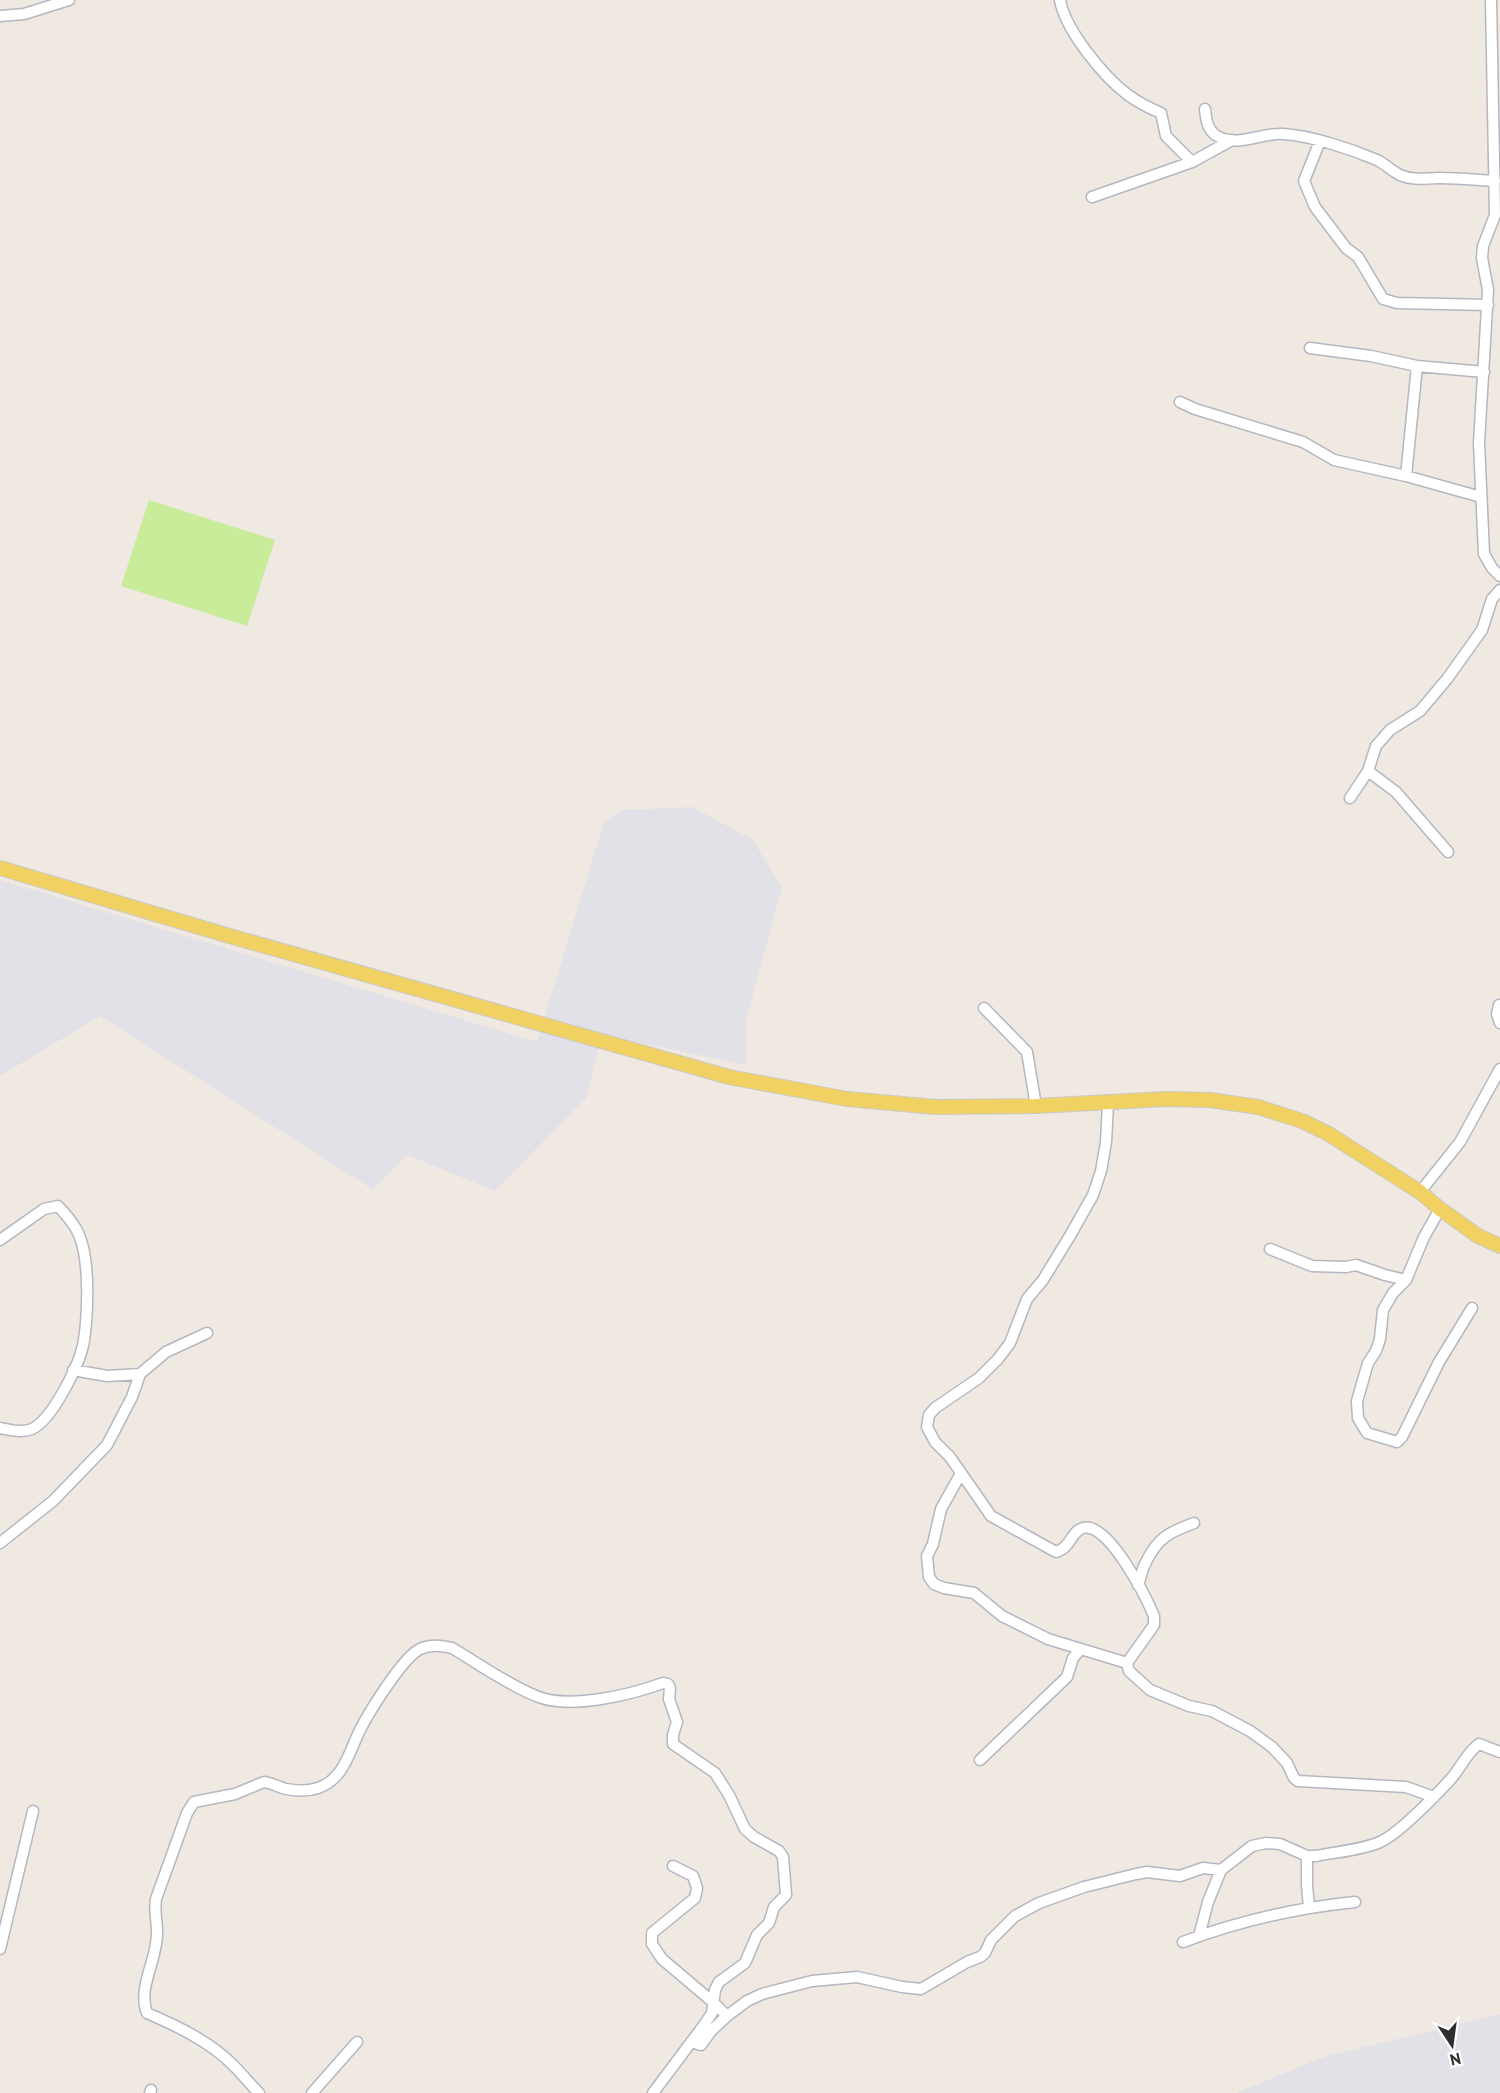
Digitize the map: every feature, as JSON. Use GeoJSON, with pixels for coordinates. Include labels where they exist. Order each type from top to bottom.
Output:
{"type":"FeatureCollection","features":[{"type":"Feature","properties":{"kind":"main road"},"geometry":{"type":"LineString","coordinates":[[0,868],[237,939],[729,1077],[847,1099],[936,1107],[1036,1106],[1166,1099],[1210,1100],[1258,1107],[1302,1120],[1327,1133],[1420,1192],[1478,1236],[1500,1246]]}},
{"type":"Feature","properties":{"kind":"street"},"geometry":{"type":"LineString","coordinates":[[0,16],[24,14],[69,0]]}},
{"type":"Feature","properties":{"kind":"street"},"geometry":{"type":"LineString","coordinates":[[1060,0],[1075,34],[1107,76],[1127,94],[1161,113],[1166,136],[1192,162]]}},
{"type":"Feature","properties":{"kind":"street"},"geometry":{"type":"LineString","coordinates":[[1491,0],[1496,215],[1483,246],[1482,258],[1488,290],[1488,305],[1479,443],[1484,554],[1500,576]]}},
{"type":"Feature","properties":{"kind":"street"},"geometry":{"type":"LineString","coordinates":[[1205,108],[1210,131],[1218,137],[1232,140],[1284,134],[1320,141],[1376,160],[1399,174],[1417,180],[1441,178],[1495,181]]}},
{"type":"Feature","properties":{"kind":"street"},"geometry":{"type":"LineString","coordinates":[[1092,197],[1192,162],[1232,140]]}},
{"type":"Feature","properties":{"kind":"street"},"geometry":{"type":"LineString","coordinates":[[1320,141],[1304,181],[1315,207],[1346,248],[1358,257],[1383,299],[1397,303],[1488,305]]}},
{"type":"Feature","properties":{"kind":"street"},"geometry":{"type":"LineString","coordinates":[[1310,348],[1371,356],[1417,366],[1484,372]]}},
{"type":"Feature","properties":{"kind":"street"},"geometry":{"type":"LineString","coordinates":[[1406,476],[1417,366]]}},
{"type":"Feature","properties":{"kind":"street"},"geometry":{"type":"LineString","coordinates":[[1180,402],[1195,409],[1303,442],[1334,460],[1406,476],[1481,497]]}},
{"type":"Feature","properties":{"kind":"street"},"geometry":{"type":"LineString","coordinates":[[1350,798],[1368,771],[1376,746],[1389,730],[1420,711],[1447,679],[1482,630],[1492,599],[1499,594]]}},
{"type":"Feature","properties":{"kind":"street"},"geometry":{"type":"LineString","coordinates":[[1368,771],[1396,792],[1448,852]]}},
{"type":"Feature","properties":{"kind":"street"},"geometry":{"type":"LineString","coordinates":[[1499,1005],[1497,1014],[1500,1023]]}},
{"type":"Feature","properties":{"kind":"street"},"geometry":{"type":"LineString","coordinates":[[984,1008],[1027,1052],[1036,1106]]}},
{"type":"Feature","properties":{"kind":"street"},"geometry":{"type":"LineString","coordinates":[[1420,1192],[1460,1142],[1500,1069]]}},
{"type":"Feature","properties":{"kind":"street"},"geometry":{"type":"LineString","coordinates":[[1108,1103],[1101,1171],[1093,1195],[1043,1280],[1027,1299],[1010,1343],[998,1359],[979,1377],[935,1408],[929,1415],[927,1427],[935,1442],[950,1457],[960,1475],[978,1495],[992,1516],[1056,1552],[1063,1550],[1077,1530],[1084,1527],[1090,1528],[1113,1544],[1152,1611],[1154,1625],[1126,1664]]}},
{"type":"Feature","properties":{"kind":"street"},"geometry":{"type":"LineString","coordinates":[[0,1240],[44,1209],[58,1206],[70,1218],[85,1254],[86,1304],[84,1342],[73,1370],[51,1412],[32,1429],[16,1431],[0,1428]]}},
{"type":"Feature","properties":{"kind":"street"},"geometry":{"type":"LineString","coordinates":[[1440,1209],[1426,1231],[1406,1280],[1383,1310],[1380,1339],[1368,1363],[1357,1401],[1358,1418],[1367,1433],[1397,1442],[1402,1437],[1439,1362],[1472,1308]]}},
{"type":"Feature","properties":{"kind":"street"},"geometry":{"type":"LineString","coordinates":[[1270,1249],[1312,1266],[1356,1265],[1406,1280]]}},
{"type":"Feature","properties":{"kind":"street"},"geometry":{"type":"LineString","coordinates":[[0,1543],[53,1501],[107,1445],[132,1396],[140,1374],[166,1352],[207,1333]]}},
{"type":"Feature","properties":{"kind":"street"},"geometry":{"type":"LineString","coordinates":[[73,1370],[107,1376],[140,1374]]}},
{"type":"Feature","properties":{"kind":"street"},"geometry":{"type":"LineString","coordinates":[[960,1475],[941,1509],[933,1544],[927,1556],[929,1577],[934,1584],[974,1593],[1002,1616],[1048,1639],[1126,1664],[1129,1671],[1150,1690],[1189,1706],[1212,1711],[1250,1731],[1272,1747],[1287,1763],[1294,1778],[1298,1780],[1406,1787],[1434,1797]]}},
{"type":"Feature","properties":{"kind":"street"},"geometry":{"type":"LineString","coordinates":[[1138,1585],[1145,1563],[1159,1541],[1170,1532],[1194,1523]]}},
{"type":"Feature","properties":{"kind":"street"},"geometry":{"type":"LineString","coordinates":[[259,2093],[232,2063],[177,2026],[147,2013],[145,2007],[146,1988],[157,1933],[154,1913],[156,1899],[187,1813],[194,1802],[235,1794],[264,1782],[271,1782],[285,1789],[300,1790],[317,1788],[333,1780],[344,1767],[361,1729],[379,1698],[407,1659],[419,1650],[436,1645],[452,1648],[538,1697],[564,1701],[601,1700],[663,1683],[668,1684],[669,1698],[677,1722],[673,1743],[715,1773],[729,1795],[745,1829],[754,1837],[779,1851],[783,1857],[786,1895],[774,1907],[769,1923],[757,1935],[745,1963],[719,1983],[708,2019],[652,2093]]}},
{"type":"Feature","properties":{"kind":"street"},"geometry":{"type":"LineString","coordinates":[[980,1760],[1066,1677],[1073,1658],[1081,1649]]}},
{"type":"Feature","properties":{"kind":"street"},"geometry":{"type":"LineString","coordinates":[[1199,1936],[1208,1902],[1221,1870],[1252,1846],[1266,1843],[1280,1844],[1307,1856],[1316,1856],[1382,1842],[1434,1797],[1454,1775],[1471,1749],[1479,1744],[1500,1752]]}},
{"type":"Feature","properties":{"kind":"street"},"geometry":{"type":"LineString","coordinates":[[0,1949],[33,1810]]}},
{"type":"Feature","properties":{"kind":"street"},"geometry":{"type":"LineString","coordinates":[[1307,1856],[1309,1907]]}},
{"type":"Feature","properties":{"kind":"street"},"geometry":{"type":"LineString","coordinates":[[673,1866],[693,1876],[697,1888],[695,1898],[652,1933],[652,1944],[662,1959],[727,2016]]}},
{"type":"Feature","properties":{"kind":"street"},"geometry":{"type":"LineString","coordinates":[[691,2042],[701,2045],[711,2031],[747,2001],[762,1994],[812,1981],[856,1977],[921,1989],[967,1962],[980,1957],[985,1953],[991,1940],[1015,1916],[1039,1903],[1084,1887],[1147,1872],[1179,1876],[1203,1868],[1221,1870]]}},
{"type":"Feature","properties":{"kind":"street"},"geometry":{"type":"LineString","coordinates":[[1183,1942],[1240,1922],[1309,1907],[1355,1902]]}},
{"type":"Feature","properties":{"kind":"street"},"geometry":{"type":"LineString","coordinates":[[312,2093],[357,2042]]}},
{"type":"Feature","properties":{"kind":"shaded area"},"geometry":{"type":"Polygon","coordinates":[[[692,807],[752,839],[782,887],[746,1020],[746,1065],[602,1035],[586,1098],[495,1191],[407,1155],[372,1189],[100,1016],[0,1076],[0,880],[537,1042],[604,822],[622,810],[692,807]]]}},
{"type":"Feature","properties":{"kind":"shaded area"},"geometry":{"type":"Polygon","coordinates":[[[1500,2014],[1500,2093],[1237,2093],[1323,2057],[1500,2014]]]}},
{"type":"Feature","properties":{"kind":"green space"},"geometry":{"type":"Polygon","coordinates":[[[149,500],[275,540],[247,626],[121,586],[149,500]]]}}]}
